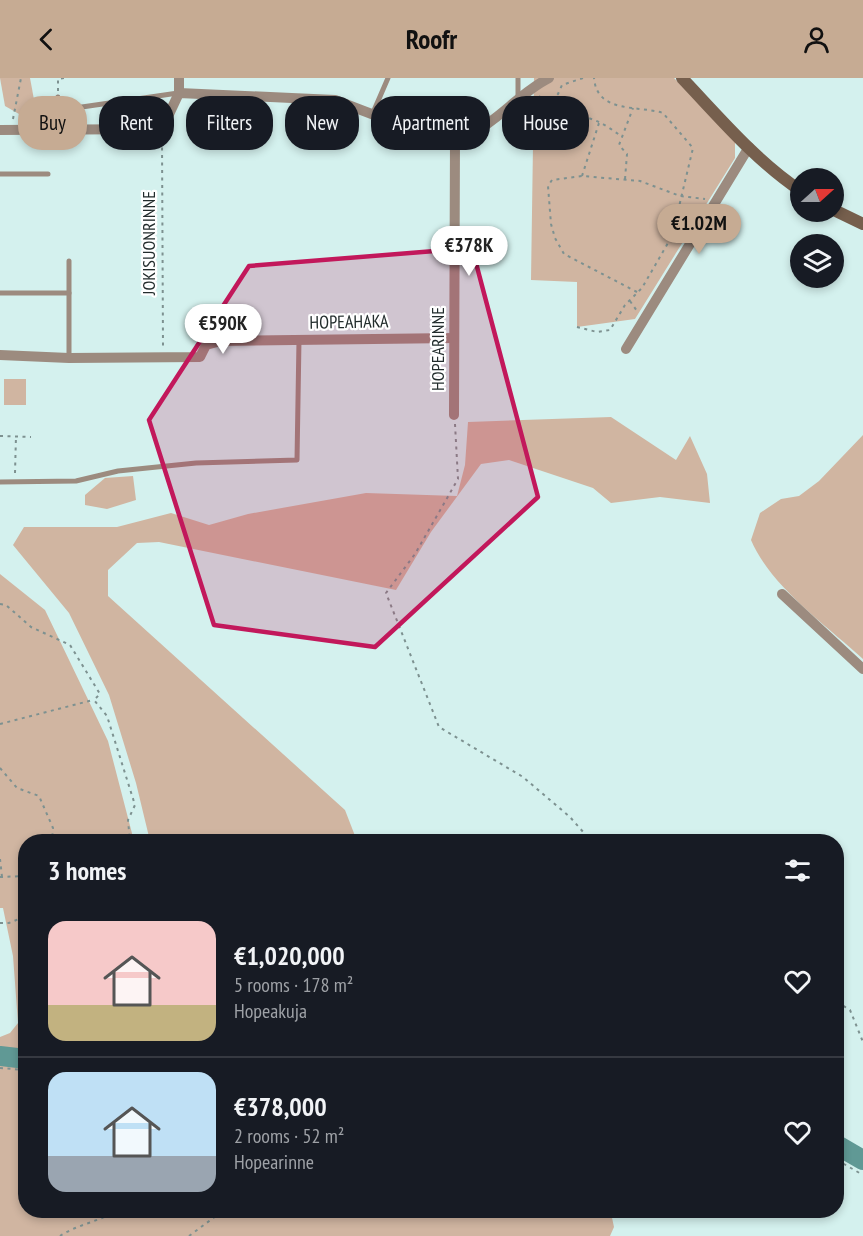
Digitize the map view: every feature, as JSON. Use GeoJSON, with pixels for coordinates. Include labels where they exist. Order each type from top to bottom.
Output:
{"type":"FeatureCollection","features":[{"type":"Feature","properties":{"kind":"street"},"geometry":{"type":"LineString","coordinates":[[174,104],[179,93],[179,78]]}},
{"type":"Feature","properties":{"kind":"street"},"geometry":{"type":"LineString","coordinates":[[521,96],[549,78]]}},
{"type":"Feature","properties":{"kind":"street"},"geometry":{"type":"LineString","coordinates":[[682,78],[749,147],[790,183]]}},
{"type":"Feature","properties":{"kind":"street"},"geometry":{"type":"LineString","coordinates":[[179,93],[334,100],[371,115]]}},
{"type":"Feature","properties":{"kind":"street"},"geometry":{"type":"LineString","coordinates":[[490,120],[502,111]]}},
{"type":"Feature","properties":{"kind":"street"},"geometry":{"type":"LineString","coordinates":[[5,130],[99,129]]}},
{"type":"Feature","properties":{"kind":"street"},"geometry":{"type":"LineString","coordinates":[[626,349],[749,147]]}},
{"type":"Feature","properties":{"kind":"street","name":"HOPEARINNE"},"geometry":{"type":"LineString","coordinates":[[454,415],[455,150]]}},
{"type":"Feature","properties":{"kind":"street"},"geometry":{"type":"LineString","coordinates":[[844,215],[863,224]]}},
{"type":"Feature","properties":{"kind":"street","name":"HOPEAHAKA"},"geometry":{"type":"LineString","coordinates":[[0,355],[69,358],[200,357],[206,345],[221,341],[454,338]]}},
{"type":"Feature","properties":{"kind":"street"},"geometry":{"type":"LineString","coordinates":[[782,594],[863,669]]}},
{"type":"Feature","properties":{"kind":"lane"},"geometry":{"type":"LineString","coordinates":[[380,96],[388,78]]}},
{"type":"Feature","properties":{"kind":"lane"},"geometry":{"type":"LineString","coordinates":[[518,78],[518,96]]}},
{"type":"Feature","properties":{"kind":"lane"},"geometry":{"type":"LineString","coordinates":[[87,106],[179,93]]}},
{"type":"Feature","properties":{"kind":"lane"},"geometry":{"type":"LineString","coordinates":[[0,174],[48,174]]}},
{"type":"Feature","properties":{"kind":"lane"},"geometry":{"type":"LineString","coordinates":[[69,261],[69,358]]}},
{"type":"Feature","properties":{"kind":"lane"},"geometry":{"type":"LineString","coordinates":[[0,293],[69,293]]}},
{"type":"Feature","properties":{"kind":"lane"},"geometry":{"type":"LineString","coordinates":[[0,482],[76,482],[118,471],[196,463],[297,460],[299,340]]}},
{"type":"Feature","properties":{"kind":"path"},"geometry":{"type":"LineString","coordinates":[[5,130],[21,78]]}},
{"type":"Feature","properties":{"kind":"path"},"geometry":{"type":"LineString","coordinates":[[58,96],[58,79],[64,78]]}},
{"type":"Feature","properties":{"kind":"path"},"geometry":{"type":"LineString","coordinates":[[556,96],[562,85],[583,78]]}},
{"type":"Feature","properties":{"kind":"path"},"geometry":{"type":"LineString","coordinates":[[577,327],[597,332],[610,330],[626,305],[638,292],[669,243],[691,160],[691,143],[663,113],[608,104],[601,98],[594,78]]}},
{"type":"Feature","properties":{"kind":"path"},"geometry":{"type":"LineString","coordinates":[[625,179],[627,154],[619,145],[633,108]]}},
{"type":"Feature","properties":{"kind":"path"},"geometry":{"type":"LineString","coordinates":[[589,118],[621,136]]}},
{"type":"Feature","properties":{"kind":"path"},"geometry":{"type":"LineString","coordinates":[[582,176],[599,123]]}},
{"type":"Feature","properties":{"kind":"path","name":"JOKISUONRINNE"},"geometry":{"type":"LineString","coordinates":[[162,150],[163,356]]}},
{"type":"Feature","properties":{"kind":"path"},"geometry":{"type":"LineString","coordinates":[[638,292],[571,259],[555,238],[549,211],[551,200],[548,186],[552,180],[582,176],[640,181],[680,195],[703,197],[710,209]]}},
{"type":"Feature","properties":{"kind":"path"},"geometry":{"type":"LineString","coordinates":[[674,221],[695,235]]}},
{"type":"Feature","properties":{"kind":"path"},"geometry":{"type":"LineString","coordinates":[[454,415],[458,447],[458,479],[415,554],[386,593],[440,727],[523,777],[570,817],[585,834]]}},
{"type":"Feature","properties":{"kind":"path"},"geometry":{"type":"LineString","coordinates":[[0,436],[31,437]]}},
{"type":"Feature","properties":{"kind":"path"},"geometry":{"type":"LineString","coordinates":[[15,482],[16,436]]}},
{"type":"Feature","properties":{"kind":"path"},"geometry":{"type":"LineString","coordinates":[[0,604],[6,605],[31,627],[70,645],[100,694],[94,700],[0,724]]}},
{"type":"Feature","properties":{"kind":"path"},"geometry":{"type":"LineString","coordinates":[[94,700],[107,716],[130,782],[135,805],[128,819],[129,834]]}},
{"type":"Feature","properties":{"kind":"path"},"geometry":{"type":"LineString","coordinates":[[0,768],[17,788],[39,796],[53,828],[53,834]]}},
{"type":"Feature","properties":{"kind":"path"},"geometry":{"type":"LineString","coordinates":[[0,859],[1,877],[18,876]]}},
{"type":"Feature","properties":{"kind":"path"},"geometry":{"type":"LineString","coordinates":[[0,923],[9,923],[18,919]]}},
{"type":"Feature","properties":{"kind":"path"},"geometry":{"type":"LineString","coordinates":[[844,1006],[850,1010],[863,1042]]}},
{"type":"Feature","properties":{"kind":"path"},"geometry":{"type":"LineString","coordinates":[[0,1068],[18,1069]]}},
{"type":"Feature","properties":{"kind":"path"},"geometry":{"type":"LineString","coordinates":[[844,1164],[863,1175]]}},
{"type":"Feature","properties":{"kind":"path"},"geometry":{"type":"LineString","coordinates":[[60,1236],[99,1218]]}},
{"type":"Feature","properties":{"kind":"path"},"geometry":{"type":"LineString","coordinates":[[189,1236],[213,1218]]}},
{"type":"Feature","properties":{"kind":"highlighted area"},"geometry":{"type":"Polygon","coordinates":[[[472,248],[538,497],[375,647],[214,625],[149,420],[249,266],[472,248]]]}},
{"type":"Feature","properties":{"kind":"shaded area"},"geometry":{"type":"Polygon","coordinates":[[[0,78],[30,78],[33,96],[18,96],[18,113],[5,106],[0,78]]]}},
{"type":"Feature","properties":{"kind":"shaded area"},"geometry":{"type":"Polygon","coordinates":[[[534,78],[674,78],[735,141],[735,158],[635,319],[577,327],[577,282],[531,280],[533,150],[589,150],[589,96],[534,96],[534,78]]]}},
{"type":"Feature","properties":{"kind":"shaded area"},"geometry":{"type":"Polygon","coordinates":[[[4,379],[26,379],[26,405],[4,405],[4,379]]]}},
{"type":"Feature","properties":{"kind":"shaded area"},"geometry":{"type":"Polygon","coordinates":[[[611,417],[676,460],[690,436],[707,474],[710,503],[660,497],[611,503],[593,488],[509,460],[481,464],[431,532],[396,590],[159,542],[137,543],[108,570],[108,596],[345,810],[354,834],[148,834],[136,783],[109,695],[69,613],[13,545],[24,527],[117,527],[171,513],[209,525],[248,514],[366,493],[457,496],[465,465],[468,422],[611,417]]]}},
{"type":"Feature","properties":{"kind":"shaded area"},"geometry":{"type":"Polygon","coordinates":[[[863,435],[863,659],[785,589],[760,557],[751,540],[760,513],[781,499],[799,496],[819,481],[863,435]]]}},
{"type":"Feature","properties":{"kind":"shaded area"},"geometry":{"type":"Polygon","coordinates":[[[133,476],[136,500],[107,509],[85,505],[85,495],[105,478],[133,476]]]}},
{"type":"Feature","properties":{"kind":"shaded area"},"geometry":{"type":"Polygon","coordinates":[[[0,574],[45,610],[108,741],[132,834],[18,834],[18,1023],[13,956],[3,908],[0,908],[0,574]]]}},
{"type":"Feature","properties":{"kind":"shaded area"},"geometry":{"type":"Polygon","coordinates":[[[18,1023],[18,1218],[612,1218],[614,1227],[610,1236],[0,1236],[0,1037],[10,1033],[18,1023]]]}},
{"type":"Feature","properties":{"kind":"waterway"},"geometry":{"type":"LineString","coordinates":[[0,1056],[18,1058]]}},
{"type":"Feature","properties":{"kind":"waterway"},"geometry":{"type":"LineString","coordinates":[[844,1149],[863,1160]]}}]}
